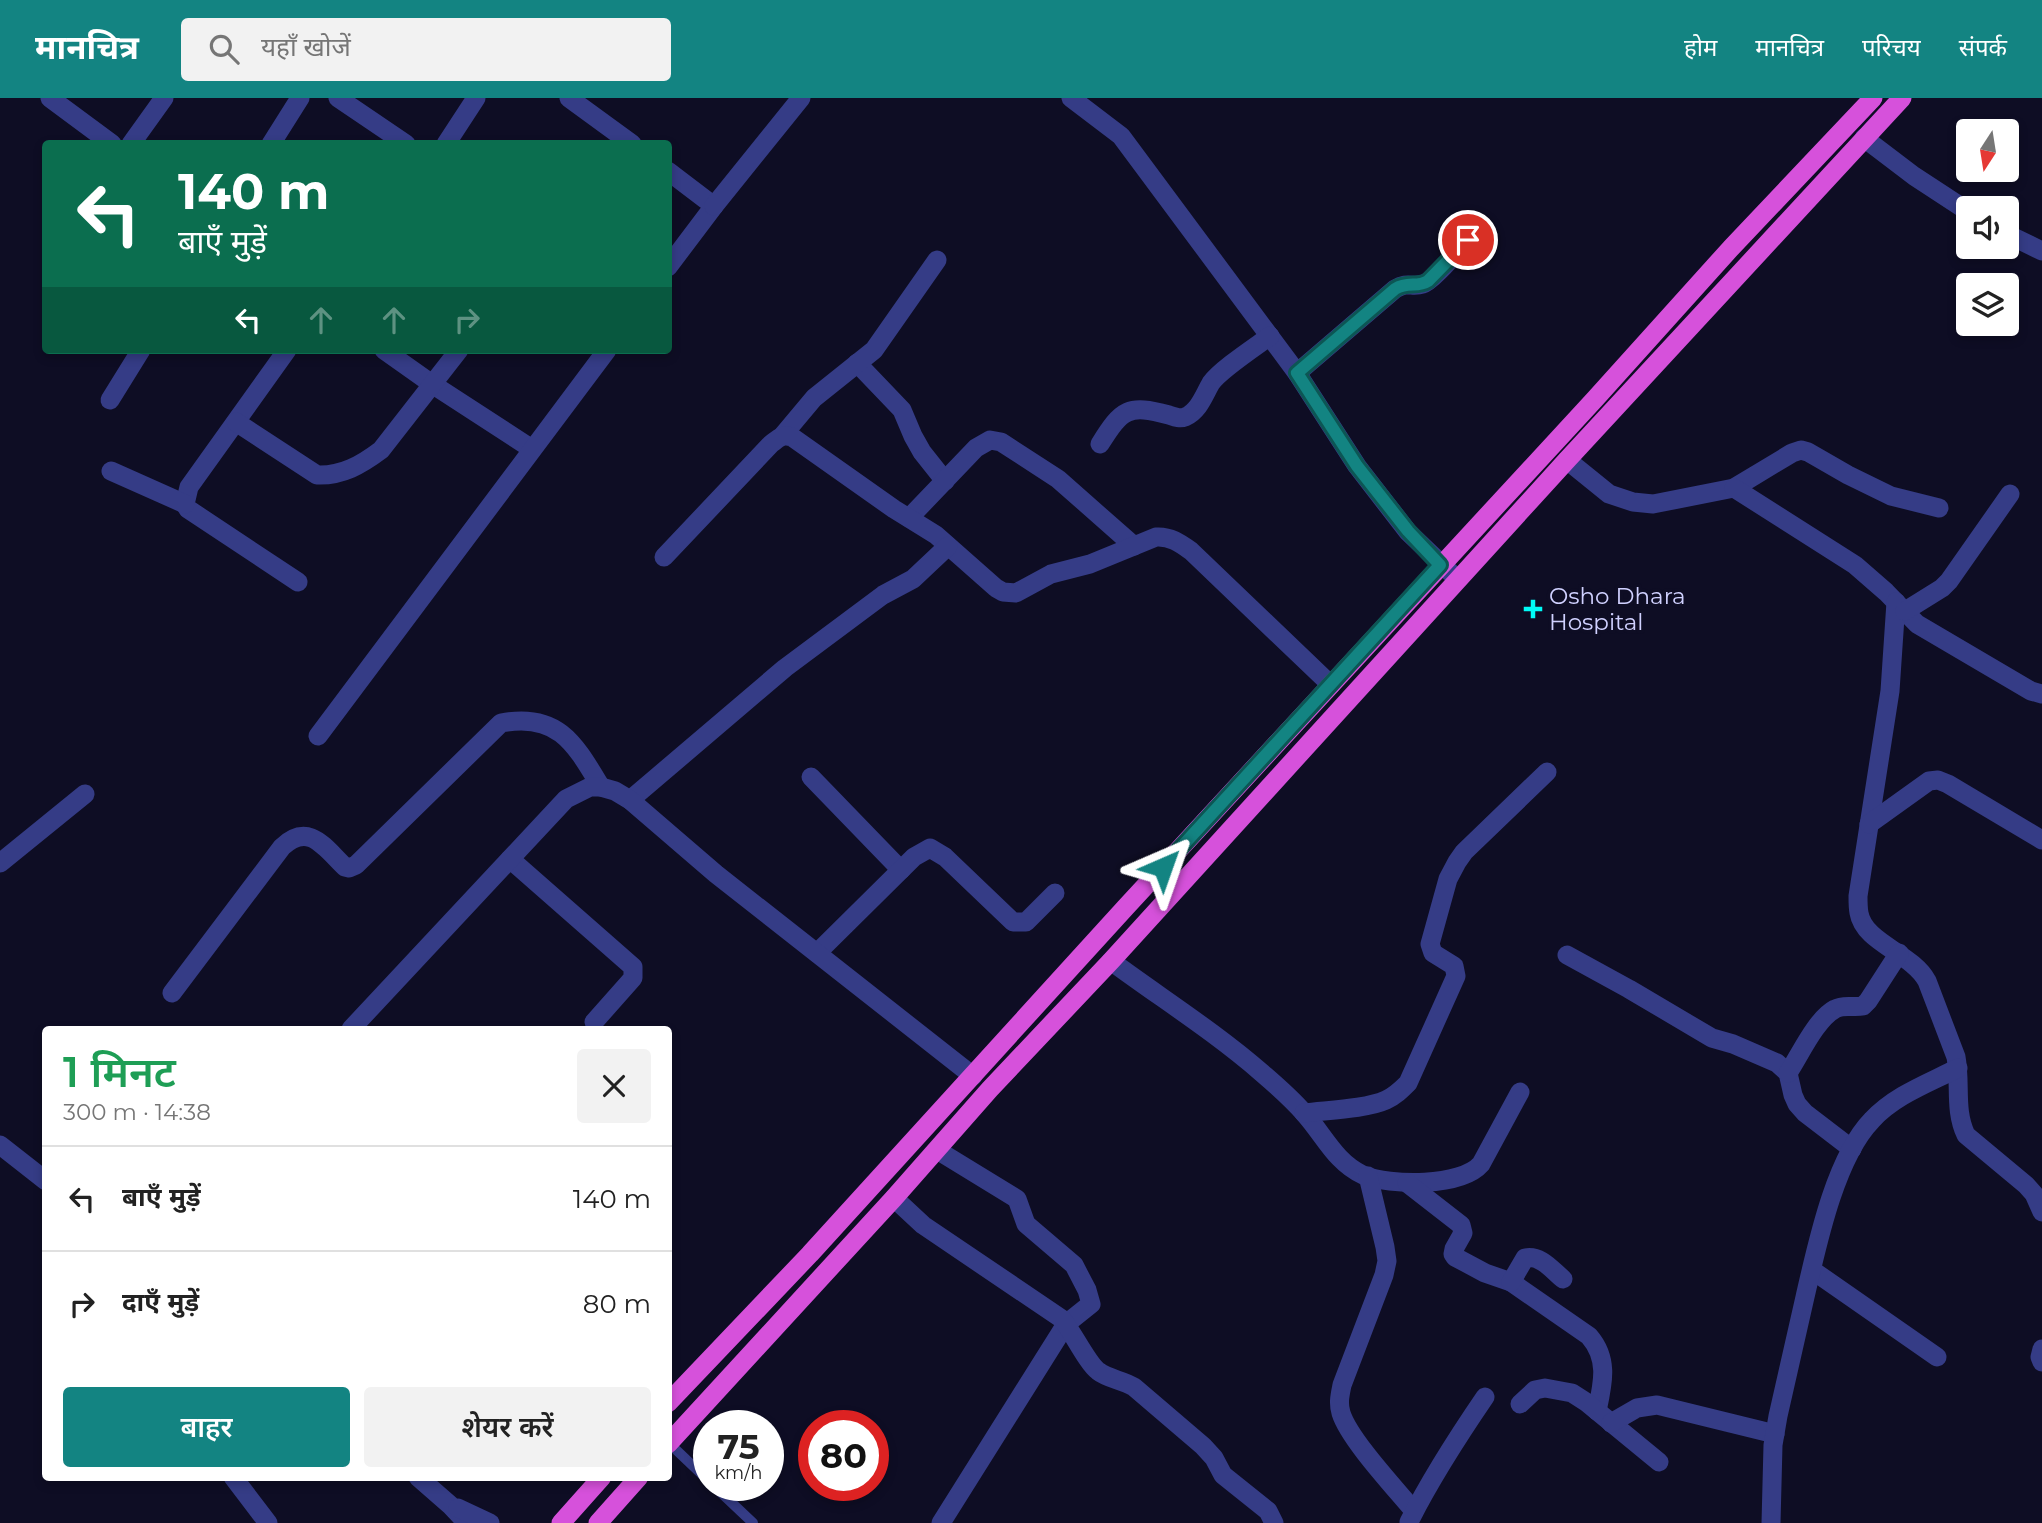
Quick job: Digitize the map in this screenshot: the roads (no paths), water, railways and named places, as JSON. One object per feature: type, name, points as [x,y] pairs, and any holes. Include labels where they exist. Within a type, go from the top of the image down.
[{"type":"highway","points":[[672,1400],[810,1254],[1731,248],[1873,98]]},
{"type":"highway","points":[[672,1441],[1566,460],[1902,98]]},
{"type":"highway","points":[[561,1523],[598,1481]]},
{"type":"highway","points":[[598,1523],[635,1481]]},
{"type":"street","points":[[50,98],[107,140]]},
{"type":"street","points":[[134,140],[164,98]]},
{"type":"street","points":[[274,140],[300,98]]},
{"type":"street","points":[[338,98],[400,140]]},
{"type":"street","points":[[449,140],[476,98]]},
{"type":"street","points":[[569,98],[624,140]]},
{"type":"street","points":[[672,262],[801,98]]},
{"type":"street","points":[[1079,100],[1121,136],[1297,373],[1357,466],[1408,531],[1458,580]]},
{"type":"street","points":[[1864,138],[1956,203]]},
{"type":"street","points":[[672,174],[714,206]]},
{"type":"street","points":[[1297,373],[1395,289],[1406,284],[1419,285],[1428,281],[1468,240]]},
{"type":"street","points":[[2019,240],[2042,251]]},
{"type":"street","points":[[664,557],[771,444],[783,435],[814,398],[874,350],[937,260]]},
{"type":"street","points":[[1100,444],[1114,421],[1125,412],[1151,410],[1179,418],[1186,417],[1198,406],[1215,378],[1270,336]]},
{"type":"street","points":[[110,400],[139,354]]},
{"type":"street","points":[[185,504],[189,487],[284,354]]},
{"type":"street","points":[[390,354],[532,449]]},
{"type":"street","points":[[236,422],[317,475],[330,475],[364,463],[381,450],[456,354]]},
{"type":"street","points":[[318,736],[604,354]]},
{"type":"street","points":[[857,363],[902,410],[922,452],[944,481]]},
{"type":"street","points":[[783,435],[792,437],[936,535],[996,588],[1011,593],[1051,574],[1090,564],[1156,537],[1165,536],[1191,551],[1331,685]]},
{"type":"street","points":[[909,518],[976,448],[990,440],[1001,442],[1058,479],[1134,546]]},
{"type":"street","points":[[1566,460],[1609,494],[1643,504],[1734,488],[1801,450],[1891,496],[1939,508]]},
{"type":"street","points":[[111,471],[185,504],[188,509],[298,582]]},
{"type":"street","points":[[1734,488],[1855,565],[1917,624],[2031,691],[2042,694]]},
{"type":"street","points":[[1901,607],[1950,582],[2010,494]]},
{"type":"street","points":[[630,800],[785,668],[883,595],[913,579],[948,545]]},
{"type":"street","points":[[1901,607],[1858,896],[1859,914],[1864,927],[1921,970],[1927,981],[1953,1046],[1958,1068],[1957,1101],[1966,1135],[2026,1185],[2034,1194],[2042,1212]]},
{"type":"street","points":[[172,993],[290,839],[300,835],[311,837],[345,867],[356,865],[501,723],[532,721],[561,733],[581,754],[601,787]]},
{"type":"street","points":[[1304,1113],[1386,1100],[1408,1083],[1456,976],[1454,965],[1431,950],[1448,878],[1464,852],[1547,772]]},
{"type":"street","points":[[811,777],[901,870]]},
{"type":"street","points":[[1870,824],[1929,781],[1938,780],[2042,840]]},
{"type":"street","points":[[354,1026],[566,799],[590,787],[601,787],[630,800],[716,874],[973,1076]]},
{"type":"street","points":[[0,863],[85,794]]},
{"type":"street","points":[[817,953],[901,870],[930,848],[945,857],[1013,922],[1026,922],[1055,892]]},
{"type":"street","points":[[510,859],[633,967],[633,978],[594,1022]]},
{"type":"street","points":[[1788,1073],[1820,1023],[1836,1008],[1863,1006],[1868,1002],[1899,953]]},
{"type":"street","points":[[1567,955],[1712,1038],[1777,1063],[1788,1073],[1797,1104],[1852,1149]]},
{"type":"street","points":[[1111,961],[1262,1073],[1304,1113],[1336,1156],[1350,1167],[1377,1179],[1407,1183],[1452,1178],[1476,1170],[1520,1092]]},
{"type":"street","points":[[1771,1523],[1775,1434],[1819,1238],[1836,1182],[1860,1132],[1888,1104],[1958,1068]]},
{"type":"street","points":[[0,1145],[42,1178]]},
{"type":"street","points":[[937,1150],[1017,1199],[1026,1224],[1074,1265],[1091,1304],[1066,1324],[941,1523]]},
{"type":"street","points":[[1368,1176],[1387,1261],[1339,1400],[1344,1421],[1355,1439],[1411,1517],[1444,1458],[1485,1397]]},
{"type":"street","points":[[1407,1183],[1461,1226],[1463,1233],[1454,1249],[1455,1257],[1485,1273],[1511,1282],[1589,1336],[1596,1345],[1604,1368],[1604,1417]]},
{"type":"street","points":[[894,1198],[923,1225],[1062,1319],[1095,1369],[1134,1387],[1203,1446],[1214,1458],[1223,1475],[1269,1511],[1274,1523]]},
{"type":"street","points":[[1511,1282],[1528,1257],[1541,1260],[1563,1279]]},
{"type":"street","points":[[1812,1270],[1937,1357]]},
{"type":"street","points":[[2042,1349],[2042,1362]]},
{"type":"street","points":[[1520,1404],[1535,1390],[1545,1388],[1572,1393],[1659,1462]]},
{"type":"street","points":[[1604,1417],[1657,1405],[1775,1434]]},
{"type":"street","points":[[236,1481],[268,1523]]},
{"type":"street","points":[[423,1481],[467,1523]]},
{"type":"street","points":[[450,1505],[490,1523]]},
{"type":"lane","points":[[672,1447],[693,1466]]},
{"type":"lane","points":[[730,1501],[753,1523]]},
{"type":"place","name":"Osho Dhara Hospital","points":[[1533,609]]}]
